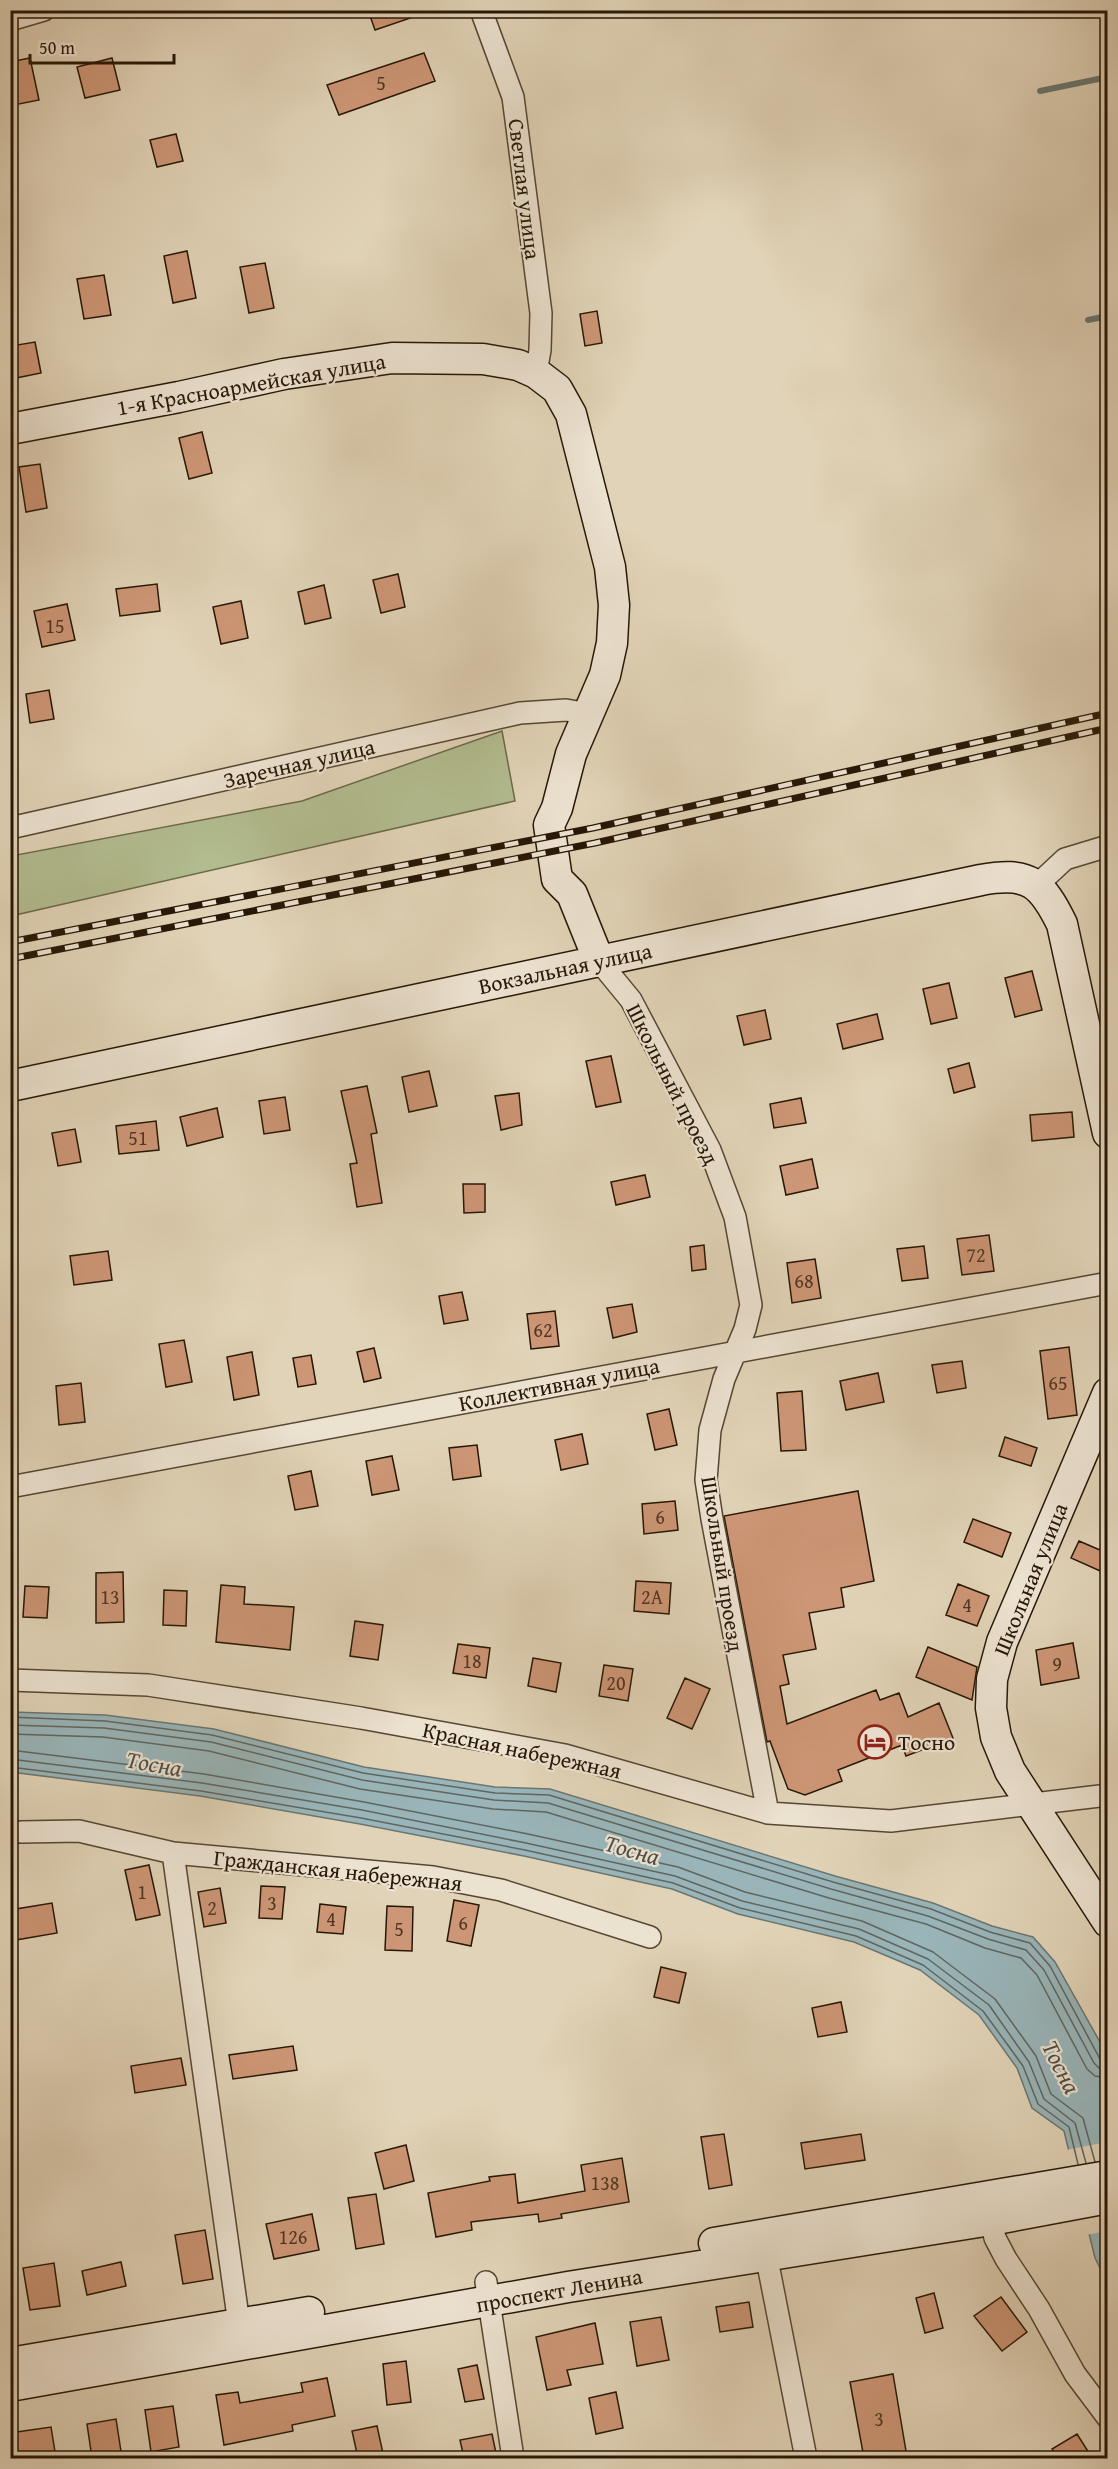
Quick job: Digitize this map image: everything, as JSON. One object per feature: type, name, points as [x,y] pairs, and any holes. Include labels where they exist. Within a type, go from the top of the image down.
[{"type":"street","points":[[10,20],[44,10]]},
{"type":"street","name":"Светлая улица","points":[[481,10],[513,97],[541,313],[540,350],[547,381]]},
{"type":"street","name":"1-я Красноармейская улица","points":[[10,429],[179,398],[284,374],[392,357],[483,358],[518,365],[547,381]]},
{"type":"street","points":[[547,381],[571,414],[610,567],[614,605],[610,652],[605,675],[570,754],[557,808],[565,832],[574,878],[572,894],[599,961]]},
{"type":"street","name":"Заречная улица","points":[[10,828],[520,713],[566,710],[589,714]]},
{"type":"street","points":[[1107,846],[1065,859],[1036,886],[1049,898],[1062,924],[1107,1133]]},
{"type":"street","name":"Вокзальная улица","points":[[10,1086],[1001,876],[1019,877],[1036,886]]},
{"type":"street","name":"Школьный проезд","points":[[599,961],[631,1000],[710,1150],[735,1217],[750,1305],[745,1329],[724,1379],[710,1431],[706,1479],[768,1813]]},
{"type":"street","name":"Коллективная улица","points":[[10,1487],[1107,1283]]},
{"type":"street","name":"Школьная улица","points":[[1107,1393],[1002,1642],[992,1679],[991,1708],[996,1737],[1010,1771],[1107,1922]]},
{"type":"street","name":"Красная набережная","points":[[10,1680],[148,1685],[373,1720],[564,1755],[768,1813],[891,1821],[1107,1795]]},
{"type":"street","name":"Гражданская набережная","points":[[21,1832],[79,1832],[173,1853],[433,1877],[501,1890],[650,1936]]},
{"type":"street","points":[[173,1853],[239,2324]]},
{"type":"street","name":"проспект Ленина","points":[[764,2245],[991,2220],[1020,2203],[1107,2176]]},
{"type":"street","name":"проспект Ленина","points":[[10,2386],[487,2292],[1020,2203],[1107,2198]]},
{"type":"street","points":[[991,2220],[995,2238],[1006,2259],[1039,2309],[1075,2374],[1107,2418]]},
{"type":"street","points":[[764,2245],[806,2458]]},
{"type":"street","points":[[487,2292],[513,2458]]},
{"type":"street","name":"проспект Ленина","points":[[10,2364],[239,2324],[487,2292]]},
{"type":"green space","points":[[502,731],[515,801],[11,916],[11,856],[302,801]]},
{"type":"water","name":"Тосна","points":[[11,1712],[105,1715],[214,1729],[364,1767],[495,1787],[550,1789],[835,1876],[933,1903],[992,1926],[1033,1937],[1055,1962],[1100,2042],[1107,2062],[1107,2282],[1095,2258],[1064,2131],[1032,2108],[1017,2068],[979,2015],[920,1970],[854,1942],[738,1914],[672,1889],[524,1856],[200,1796],[11,1772]]},
{"type":"pier","points":[[1107,2142],[1107,2231],[1086,2235],[1066,2150]]},
{"type":"building","points":[[368,10],[425,10],[425,13],[375,30]]},
{"type":"building","points":[[424,53],[435,81],[339,115],[327,85]]},
{"type":"building","points":[[30,58],[39,100],[14,105],[10,90],[10,62]]},
{"type":"building","points":[[112,58],[120,90],[85,98],[77,67]]},
{"type":"building","points":[[176,134],[183,161],[157,167],[150,140]]},
{"type":"building","points":[[187,251],[196,298],[173,303],[164,256]]},
{"type":"building","points":[[265,263],[274,308],[249,313],[240,267]]},
{"type":"building","points":[[104,275],[111,315],[84,319],[77,279]]},
{"type":"building","points":[[597,311],[602,343],[585,346],[580,314]]},
{"type":"building","points":[[35,342],[41,373],[16,378],[11,346]]},
{"type":"building","points":[[202,432],[212,473],[189,479],[179,438]]},
{"type":"building","points":[[40,464],[47,508],[26,512],[19,467]]},
{"type":"building","points":[[398,574],[405,607],[381,613],[373,580]]},
{"type":"building","points":[[157,584],[160,611],[120,616],[116,589]]},
{"type":"building","points":[[324,585],[331,618],[305,624],[298,592]]},
{"type":"building","points":[[241,601],[248,638],[221,644],[213,607]]},
{"type":"building","points":[[67,604],[75,640],[42,647],[34,611]]},
{"type":"building","points":[[49,690],[54,719],[30,723],[26,694]]},
{"type":"building","points":[[1032,971],[1042,1010],[1015,1017],[1005,978]]},
{"type":"building","points":[[949,983],[957,1018],[931,1024],[923,989]]},
{"type":"building","points":[[765,1010],[771,1039],[744,1045],[737,1016]]},
{"type":"building","points":[[877,1014],[883,1039],[843,1049],[837,1024]]},
{"type":"building","points":[[611,1056],[621,1102],[596,1107],[586,1061]]},
{"type":"building","points":[[969,1063],[975,1087],[954,1093],[948,1069]]},
{"type":"building","points":[[429,1071],[437,1106],[409,1112],[402,1077]]},
{"type":"building","points":[[367,1086],[377,1133],[371,1134],[382,1203],[357,1207],[350,1164],[357,1163],[341,1091]]},
{"type":"building","points":[[519,1093],[522,1125],[501,1130],[495,1096]]},
{"type":"building","points":[[285,1097],[290,1130],[264,1134],[259,1101]]},
{"type":"building","points":[[801,1098],[806,1123],[774,1128],[770,1104]]},
{"type":"building","points":[[217,1108],[223,1137],[187,1146],[180,1117]]},
{"type":"building","points":[[1072,1112],[1074,1137],[1032,1141],[1030,1115]]},
{"type":"building","points":[[156,1121],[159,1150],[119,1154],[116,1126]]},
{"type":"building","points":[[75,1129],[81,1162],[58,1166],[52,1133]]},
{"type":"building","points":[[812,1159],[818,1188],[786,1195],[780,1166]]},
{"type":"building","points":[[645,1175],[650,1197],[616,1205],[611,1182]]},
{"type":"building","points":[[463,1184],[485,1184],[485,1212],[464,1213]]},
{"type":"building","points":[[989,1235],[994,1271],[962,1275],[957,1239]]},
{"type":"building","points":[[704,1245],[706,1269],[692,1271],[690,1247]]},
{"type":"building","points":[[924,1246],[928,1278],[902,1281],[897,1249]]},
{"type":"building","points":[[108,1251],[112,1280],[74,1285],[70,1256]]},
{"type":"building","points":[[815,1259],[821,1298],[792,1303],[787,1263]]},
{"type":"building","points":[[462,1292],[468,1320],[444,1324],[439,1296]]},
{"type":"building","points":[[632,1304],[637,1332],[613,1338],[607,1308]]},
{"type":"building","points":[[555,1311],[559,1346],[531,1349],[527,1314]]},
{"type":"building","points":[[184,1340],[192,1382],[166,1387],[159,1344]]},
{"type":"building","points":[[1069,1347],[1077,1415],[1048,1419],[1040,1351]]},
{"type":"building","points":[[374,1348],[381,1378],[364,1382],[357,1352]]},
{"type":"building","points":[[252,1352],[259,1395],[234,1400],[227,1357]]},
{"type":"building","points":[[311,1355],[316,1384],[298,1387],[293,1358]]},
{"type":"building","points":[[962,1361],[966,1388],[937,1393],[932,1365]]},
{"type":"building","points":[[878,1373],[884,1402],[846,1410],[840,1381]]},
{"type":"building","points":[[81,1383],[85,1422],[59,1425],[56,1386]]},
{"type":"building","points":[[802,1391],[806,1450],[781,1451],[777,1393]]},
{"type":"building","points":[[669,1409],[677,1445],[655,1450],[647,1414]]},
{"type":"building","points":[[582,1434],[588,1464],[561,1470],[555,1440]]},
{"type":"building","points":[[1005,1437],[1037,1448],[1031,1466],[999,1456]]},
{"type":"building","points":[[477,1445],[481,1476],[453,1480],[449,1448]]},
{"type":"building","points":[[392,1456],[399,1490],[372,1495],[366,1461]]},
{"type":"building","points":[[311,1471],[318,1506],[295,1510],[288,1476]]},
{"type":"building","points":[[858,1491],[874,1581],[841,1588],[844,1607],[809,1613],[816,1649],[783,1655],[789,1684],[780,1686],[787,1724],[876,1690],[880,1700],[899,1693],[908,1717],[939,1703],[953,1738],[906,1756],[902,1745],[838,1770],[842,1781],[805,1795],[788,1789],[770,1741],[767,1742],[724,1516]]},
{"type":"building","points":[[675,1501],[678,1530],[644,1534],[642,1504]]},
{"type":"building","points":[[973,1519],[1011,1533],[1002,1557],[964,1542]]},
{"type":"building","points":[[1079,1541],[1107,1553],[1107,1574],[1071,1558]]},
{"type":"building","points":[[123,1572],[124,1622],[96,1623],[96,1573]]},
{"type":"building","points":[[636,1581],[671,1583],[669,1614],[634,1611]]},
{"type":"building","points":[[958,1584],[989,1596],[977,1626],[946,1615]]},
{"type":"building","points":[[221,1585],[245,1587],[244,1604],[294,1607],[290,1650],[216,1642]]},
{"type":"building","points":[[25,1586],[49,1587],[47,1618],[23,1617]]},
{"type":"building","points":[[164,1590],[187,1591],[186,1626],[163,1625]]},
{"type":"building","points":[[355,1621],[383,1625],[378,1660],[350,1656]]},
{"type":"building","points":[[1073,1643],[1079,1678],[1041,1685],[1036,1650]]},
{"type":"building","points":[[458,1644],[490,1648],[486,1678],[453,1673]]},
{"type":"building","points":[[928,1647],[977,1667],[972,1700],[916,1677]]},
{"type":"building","points":[[533,1658],[561,1663],[556,1692],[528,1686]]},
{"type":"building","points":[[604,1665],[633,1669],[628,1701],[599,1696]]},
{"type":"building","points":[[685,1678],[710,1689],[692,1729],[667,1718]]},
{"type":"building","points":[[149,1865],[160,1915],[136,1920],[125,1870]]},
{"type":"building","points":[[261,1886],[285,1887],[282,1919],[259,1918]]},
{"type":"building","points":[[220,1888],[226,1923],[204,1927],[198,1892]]},
{"type":"building","points":[[454,1900],[479,1905],[471,1946],[447,1941]]},
{"type":"building","points":[[52,1903],[57,1933],[10,1941],[10,1910]]},
{"type":"building","points":[[320,1904],[346,1907],[343,1934],[317,1932]]},
{"type":"building","points":[[387,1906],[413,1907],[412,1951],[385,1950]]},
{"type":"building","points":[[661,1967],[686,1973],[679,2003],[654,1997]]},
{"type":"building","points":[[841,2002],[847,2032],[818,2037],[812,2008]]},
{"type":"building","points":[[293,2046],[297,2070],[233,2079],[229,2055]]},
{"type":"building","points":[[181,2058],[186,2085],[135,2093],[131,2066]]},
{"type":"building","points":[[724,2134],[732,2185],[709,2189],[701,2137]]},
{"type":"building","points":[[861,2134],[865,2160],[805,2169],[801,2143]]},
{"type":"building","points":[[406,2145],[414,2181],[384,2189],[375,2153]]},
{"type":"building","points":[[622,2158],[629,2202],[561,2214],[562,2218],[539,2222],[538,2214],[471,2222],[472,2230],[436,2237],[428,2193],[490,2181],[489,2177],[515,2174],[518,2203],[585,2191],[581,2165]]},
{"type":"building","points":[[376,2194],[384,2244],[356,2249],[348,2198]]},
{"type":"building","points":[[312,2214],[319,2250],[274,2259],[266,2224]]},
{"type":"building","points":[[205,2230],[213,2279],[183,2284],[175,2235]]},
{"type":"building","points":[[121,2262],[126,2286],[87,2295],[82,2271]]},
{"type":"building","points":[[54,2263],[60,2306],[30,2310],[23,2268]]},
{"type":"building","points":[[934,2293],[943,2328],[925,2333],[916,2298]]},
{"type":"building","points":[[1001,2297],[1027,2332],[1002,2351],[974,2316]]},
{"type":"building","points":[[749,2302],[753,2327],[720,2332],[716,2307]]},
{"type":"building","points":[[661,2317],[669,2360],[637,2366],[630,2322]]},
{"type":"building","points":[[595,2323],[603,2364],[567,2370],[571,2385],[547,2390],[536,2337]]},
{"type":"building","points":[[406,2361],[411,2402],[387,2405],[383,2364]]},
{"type":"building","points":[[477,2365],[484,2399],[465,2402],[458,2369]]},
{"type":"building","points":[[893,2374],[907,2457],[864,2458],[850,2382]]},
{"type":"building","points":[[327,2378],[335,2416],[292,2425],[293,2431],[224,2445],[216,2395],[238,2392],[240,2403],[303,2392],[301,2383]]},
{"type":"building","points":[[616,2392],[623,2428],[596,2434],[589,2398]]},
{"type":"building","points":[[173,2406],[179,2447],[151,2452],[145,2410]]},
{"type":"building","points":[[116,2419],[122,2458],[92,2458],[87,2424]]},
{"type":"building","points":[[377,2426],[384,2458],[358,2458],[352,2431]]},
{"type":"building","points":[[51,2427],[56,2458],[10,2458],[10,2433]]},
{"type":"building","points":[[492,2434],[497,2458],[464,2458],[460,2440]]},
{"type":"building","points":[[1077,2434],[1089,2453],[1079,2458],[1058,2458],[1052,2449]]},
{"type":"waterway","points":[[1040,91],[1108,77]]},
{"type":"waterway","points":[[1088,320],[1108,316]]},
{"type":"railway","points":[[10,942],[593,828],[1108,713]]},
{"type":"railway","points":[[10,959],[595,843],[1108,728]]},
{"type":"place","name":"Тосно","points":[[875,1742]]}]
